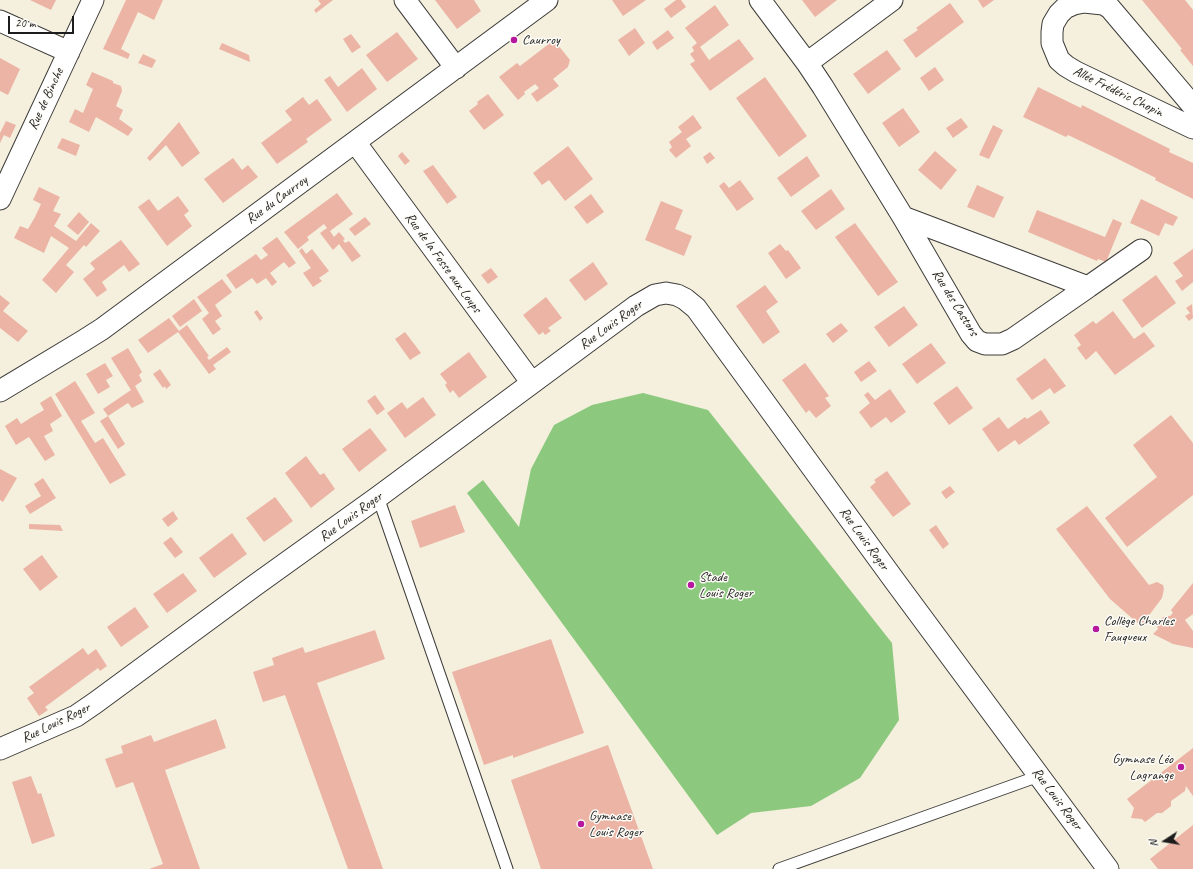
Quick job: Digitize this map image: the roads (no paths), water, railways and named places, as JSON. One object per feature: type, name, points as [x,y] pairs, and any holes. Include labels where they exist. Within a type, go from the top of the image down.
[{"type":"street","name":"Rue de Binche","points":[[0,199],[93,0]]},
{"type":"street","points":[[405,0],[456,68]]},
{"type":"street","name":"Rue du Caurroy","points":[[0,391],[93,336],[547,0]]},
{"type":"street","name":"Rue des Castors","points":[[760,0],[807,63],[840,112],[971,334],[977,341],[985,344],[1002,344],[1013,339],[1141,250]]},
{"type":"street","points":[[807,63],[892,0]]},
{"type":"street","name":"Allée Frédéric Chopin","points":[[1193,106],[1110,8],[1103,4],[1084,2],[1065,8],[1059,14],[1052,32],[1052,43],[1059,60],[1066,66],[1193,128]]},
{"type":"street","points":[[0,21],[68,52]]},
{"type":"street","name":"Rue de la Fosse aux Loups","points":[[355,142],[532,383]]},
{"type":"street","points":[[903,217],[1088,287]]},
{"type":"street","name":"Rue Louis Roger","points":[[0,750],[70,719],[95,704],[254,586],[378,498],[645,300],[655,295],[666,293],[677,295],[685,299],[696,308],[894,580],[1108,869]]},
{"type":"lane","points":[[378,498],[506,869]]},
{"type":"lane","points":[[779,869],[1039,776]]},
{"type":"place","name":"Caurroy","points":[[514,40]]},
{"type":"place","name":"Stade Louis Roger","points":[[691,585]]},
{"type":"place","name":"Collège Charles Fauqueux","points":[[1096,629]]},
{"type":"place","name":"Gymnase Léo Lagrange","points":[[1181,767]]},
{"type":"place","name":"Gymnase Louis Roger","points":[[581,824]]}]
